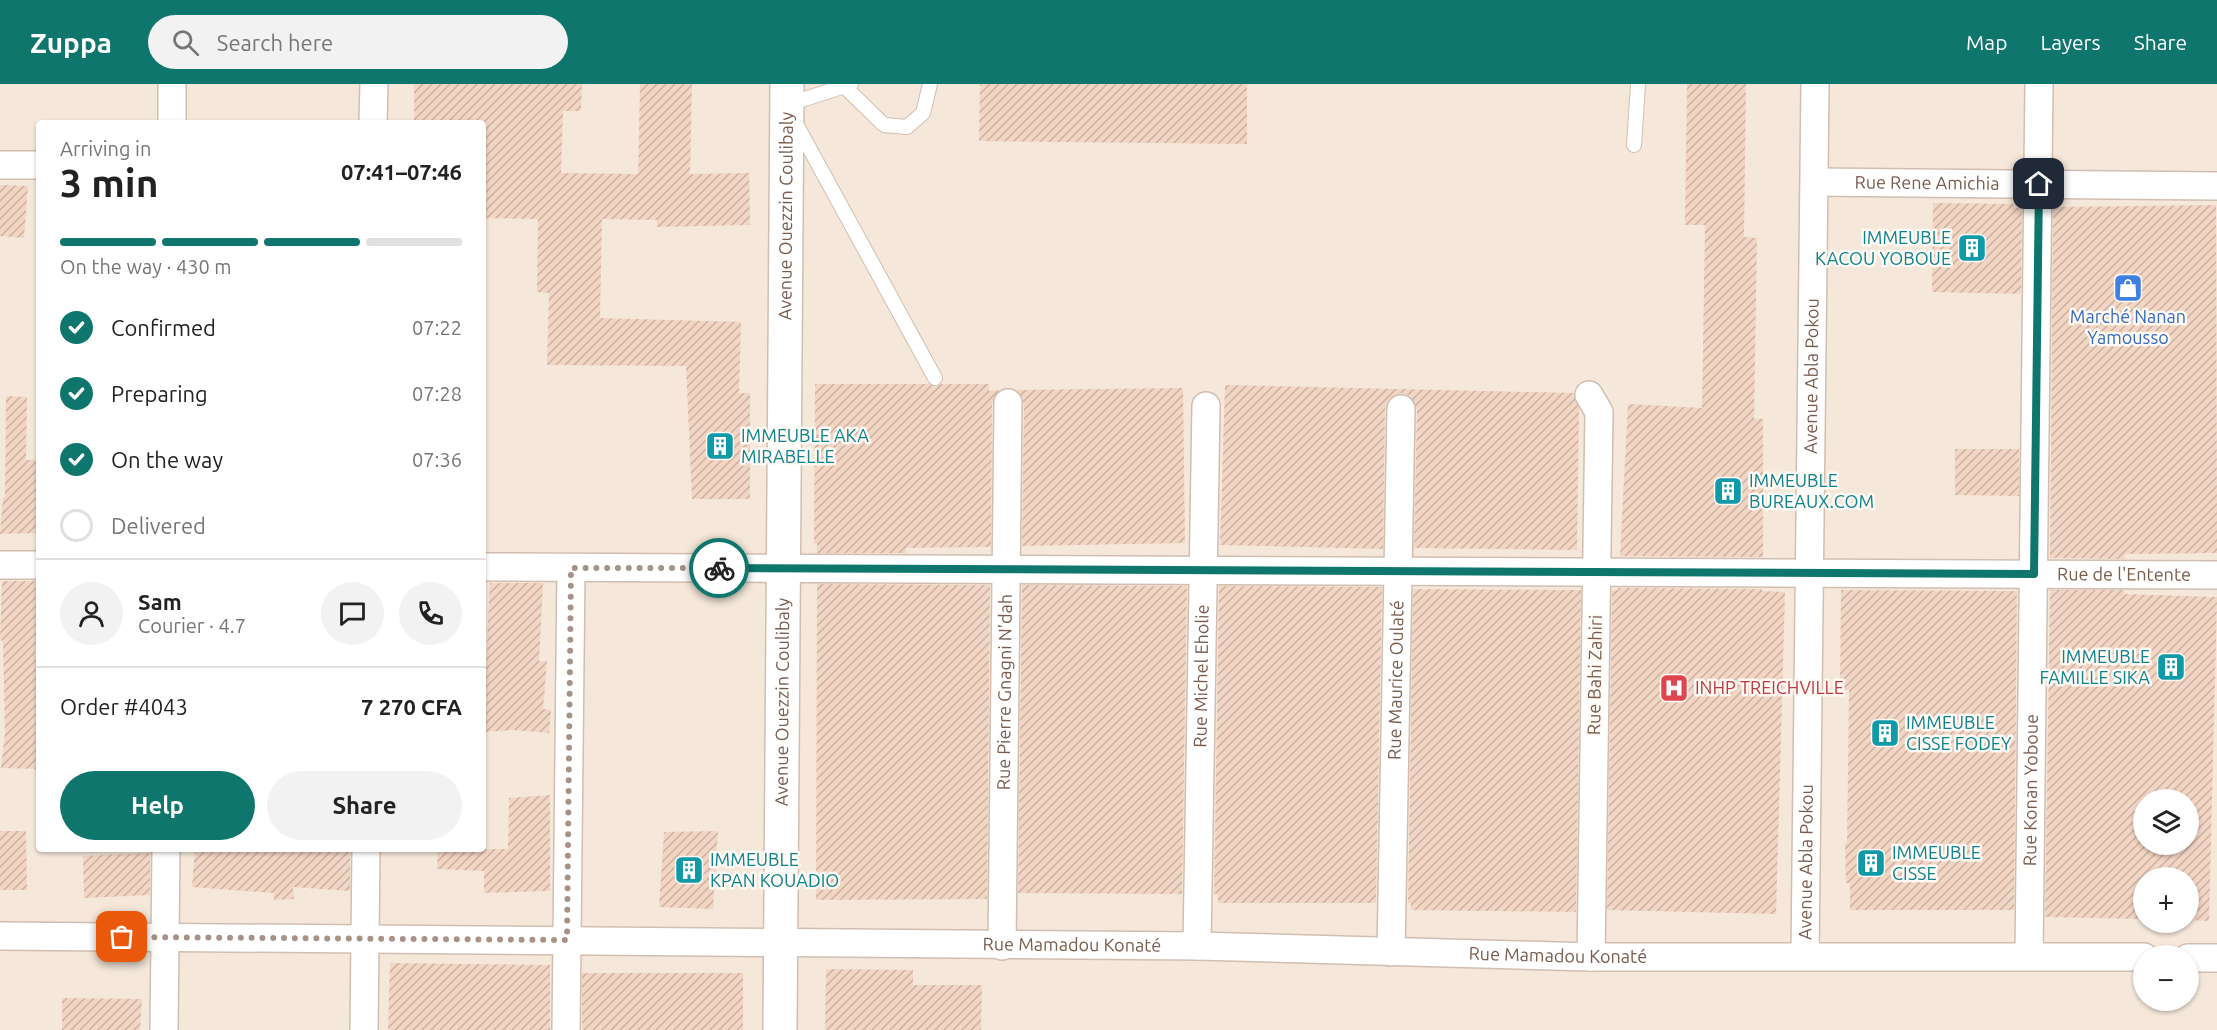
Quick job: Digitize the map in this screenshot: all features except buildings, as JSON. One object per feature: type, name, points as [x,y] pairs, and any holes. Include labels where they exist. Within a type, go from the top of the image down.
[{"type":"street","points":[[172,84],[172,120]]},
{"type":"street","points":[[373,120],[374,84]]},
{"type":"street","name":"Avenue Abla Pokou","points":[[1805,956],[1816,182],[1815,84]]},
{"type":"street","name":"Rue Konan Yoboue","points":[[2029,955],[2039,84]]},
{"type":"street","name":"Avenue Ouezzin Coulibaly","points":[[780,1030],[781,568],[786,94]]},
{"type":"street","points":[[0,165],[36,165]]},
{"type":"street","name":"Rue Rene Amichia","points":[[1816,182],[2217,186]]},
{"type":"street","name":"Rue Bahi Zahiri","points":[[1589,395],[1599,412],[1591,957]]},
{"type":"street","name":"Rue Pierre Gnagni N'dah","points":[[1002,946],[1008,403]]},
{"type":"street","name":"Rue Michel Eholie","points":[[1197,946],[1206,406]]},
{"type":"street","name":"Rue Maurice Oulaté","points":[[1391,952],[1401,409]]},
{"type":"street","points":[[0,565],[36,565]]},
{"type":"street","name":"Rue de l'Entente","points":[[486,567],[2217,575]]},
{"type":"street","points":[[566,1030],[571,568]]},
{"type":"street","points":[[164,1030],[166,852]]},
{"type":"street","points":[[364,1030],[366,852]]},
{"type":"street","name":"Rue Mamadou Konaté","points":[[0,936],[1197,946],[1591,957],[2029,955],[2133,957]]},
{"type":"street","points":[[2199,958],[2217,958]]},
{"type":"lane","points":[[930,84],[923,112],[907,127],[884,125],[848,86],[786,94],[935,378]]},
{"type":"lane","points":[[1634,145],[1638,84]]},
{"type":"shaded area","points":[[0,84],[2217,84],[2217,1030],[0,1030]]},
{"type":"way so far","points":[[122,937],[567,940],[571,568],[719,568]]},
{"type":"place","name":"IMMEUBLE KACOU YOBOUE","points":[[1972,248]]},
{"type":"place","name":"Marché Nanan Yamousso","points":[[2128,288]]},
{"type":"place","name":"IMMEUBLE AKA MIRABELLE","points":[[720,446]]},
{"type":"place","name":"IMMEUBLE BUREAUX.COM","points":[[1728,491]]},
{"type":"place","name":"IMMEUBLE FAMILLE SIKA","points":[[2171,667]]},
{"type":"place","name":"INHP TREICHVILLE","points":[[1674,688]]},
{"type":"place","name":"IMMEUBLE CISSE FODEY","points":[[1885,733]]},
{"type":"place","name":"IMMEUBLE CISSE","points":[[1871,863]]},
{"type":"place","name":"IMMEUBLE KPAN KOUADIO","points":[[689,870]]},
{"type":"route","points":[[719,568],[2034,574],[2039,184]]}]
